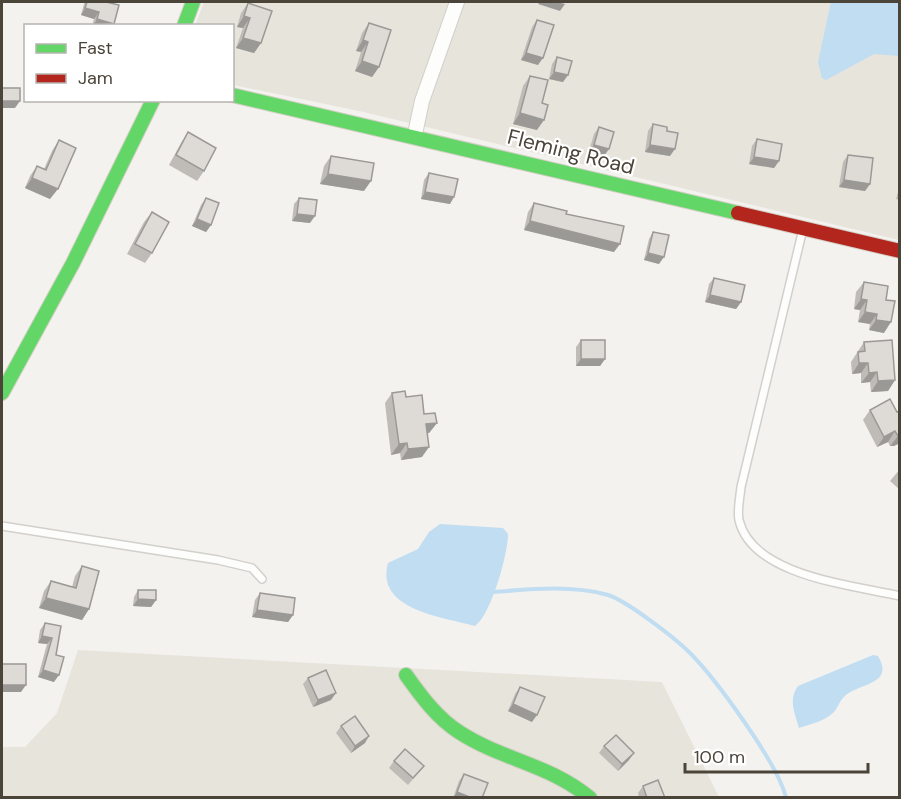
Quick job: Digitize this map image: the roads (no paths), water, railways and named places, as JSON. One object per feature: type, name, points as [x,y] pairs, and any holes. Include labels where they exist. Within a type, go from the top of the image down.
[{"type":"street","points":[[185,24],[193,2]]},
{"type":"street","points":[[415,134],[422,101],[457,2]]},
{"type":"street","name":"Fleming Road","points":[[234,95],[415,134],[900,251]]},
{"type":"street","points":[[2,393],[73,263],[152,102]]},
{"type":"street","points":[[406,675],[434,712],[461,733],[547,767],[576,784],[590,798]]},
{"type":"lane","points":[[802,229],[750,444],[741,487],[739,519],[750,544],[781,567],[900,596]]},
{"type":"lane","points":[[2,526],[218,560],[252,568],[262,579]]},
{"type":"water","points":[[831,2],[899,2],[899,56],[874,54],[826,80],[822,78],[818,62]]},
{"type":"water","points":[[440,524],[503,528],[508,534],[498,583],[487,610],[475,626],[415,609],[401,601],[392,591],[387,579],[388,563],[418,549],[429,532]]},
{"type":"water","points":[[873,655],[878,656],[882,666],[879,678],[845,696],[834,712],[826,718],[799,728],[793,701],[798,686]]},
{"type":"waterway","points":[[489,590],[494,592],[566,589],[594,592],[608,595],[638,612],[683,646],[715,682],[745,722],[772,765],[786,798]]}]
